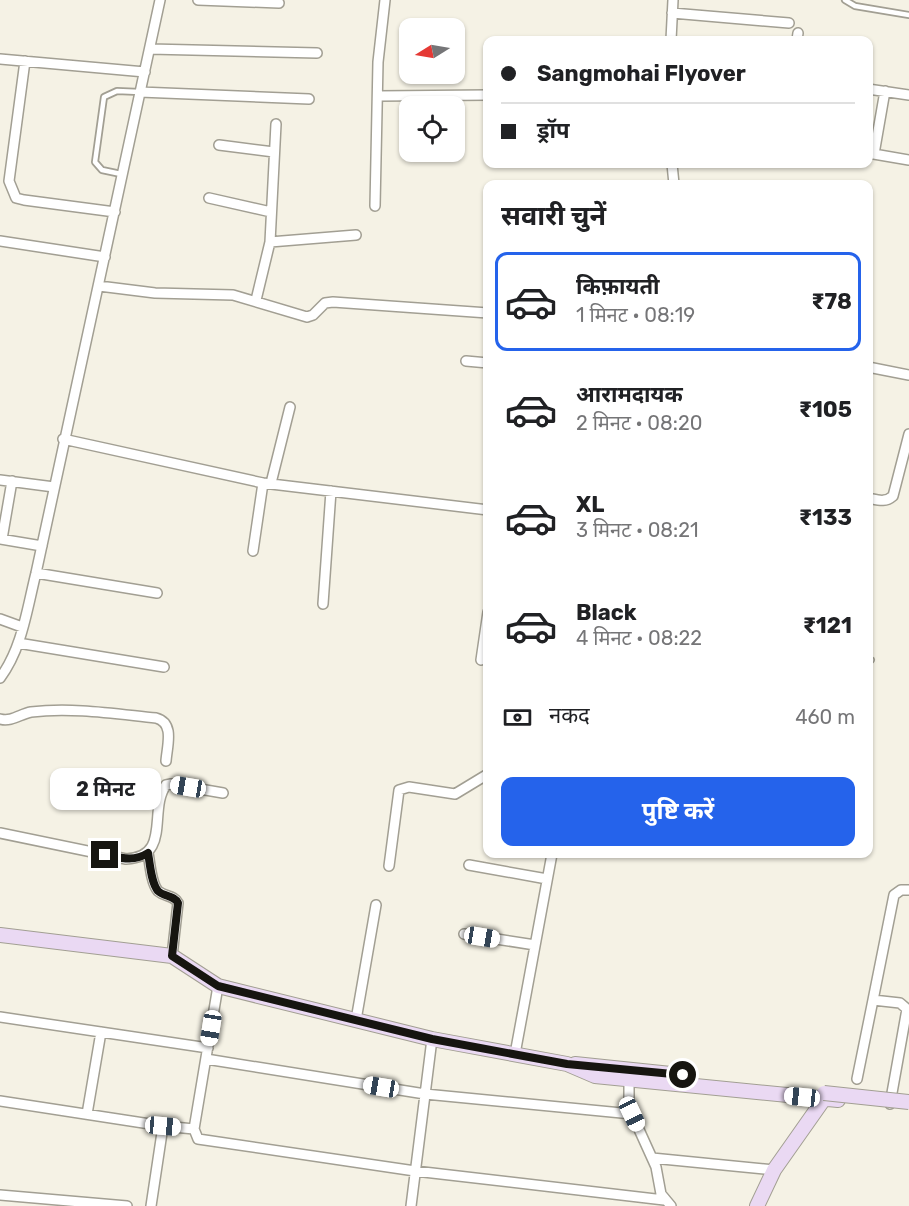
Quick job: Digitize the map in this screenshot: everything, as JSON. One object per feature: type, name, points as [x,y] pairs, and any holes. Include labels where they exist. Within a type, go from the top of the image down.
[{"type":"main road","points":[[0,935],[172,956],[218,986],[432,1039],[567,1064],[890,1104],[909,1103]]},
{"type":"main road","points":[[567,1064],[596,1076],[909,1103]]},
{"type":"main road","points":[[757,1206],[774,1170],[824,1096]]},
{"type":"street","points":[[0,678],[10,665],[18,643],[36,573],[160,0]]},
{"type":"street","points":[[198,0],[279,3]]},
{"type":"street","points":[[375,206],[379,50],[385,0]]},
{"type":"street","points":[[671,36],[673,0]]},
{"type":"street","points":[[672,13],[789,23]]},
{"type":"street","points":[[150,49],[317,53]]},
{"type":"street","points":[[0,59],[145,72]]},
{"type":"street","points":[[25,61],[5,180],[16,198],[115,212]]},
{"type":"street","points":[[873,90],[909,95]]},
{"type":"street","points":[[873,145],[885,91]]},
{"type":"street","points":[[141,92],[309,99]]},
{"type":"street","points":[[379,96],[483,95]]},
{"type":"street","points":[[256,300],[270,242],[276,124]]},
{"type":"street","points":[[219,145],[274,152]]},
{"type":"street","points":[[873,154],[909,160]]},
{"type":"street","points":[[209,198],[271,212]]},
{"type":"street","points":[[270,242],[356,235]]},
{"type":"street","points":[[0,241],[105,256]]},
{"type":"street","points":[[99,286],[169,294],[219,293],[256,300],[307,317],[313,315],[325,303],[333,302],[483,313]]},
{"type":"street","points":[[466,362],[483,363]]},
{"type":"street","points":[[873,367],[909,375]]},
{"type":"street","points":[[253,551],[267,483],[290,407]]},
{"type":"street","points":[[873,499],[888,500],[893,496],[909,434]]},
{"type":"street","points":[[63,440],[267,483],[483,509]]},
{"type":"street","points":[[0,480],[54,487]]},
{"type":"street","points":[[12,481],[1,539],[42,546]]},
{"type":"street","points":[[323,603],[332,491]]},
{"type":"street","points":[[36,573],[157,592]]},
{"type":"street","points":[[0,619],[22,627]]},
{"type":"street","points":[[18,643],[164,667]]},
{"type":"street","points":[[481,660],[483,646]]},
{"type":"street","points":[[0,719],[11,719],[30,712],[83,712],[164,720],[168,726],[166,761]]},
{"type":"street","points":[[389,866],[399,790],[408,788],[455,794],[483,777]]},
{"type":"street","points":[[0,833],[126,859],[140,858],[148,853],[154,841],[166,785],[223,793]]},
{"type":"street","points":[[148,853],[156,886],[159,891],[176,899],[178,903],[172,956]]},
{"type":"street","points":[[515,1054],[551,858]]},
{"type":"street","points":[[469,865],[547,879]]},
{"type":"street","points":[[857,1079],[894,895],[901,890],[909,890]]},
{"type":"street","points":[[356,1020],[376,905]]},
{"type":"street","points":[[464,934],[535,945]]},
{"type":"street","points":[[218,986],[194,1129],[198,1139],[202,1140],[415,1171],[667,1203],[652,1158],[632,1114],[629,1079]]},
{"type":"street","points":[[873,1000],[900,1003],[907,1009],[890,1104]]},
{"type":"street","points":[[0,1017],[208,1048]]},
{"type":"street","points":[[87,1114],[101,1032]]},
{"type":"street","points":[[411,1206],[432,1039]]},
{"type":"street","points":[[206,1059],[425,1094],[632,1114]]},
{"type":"street","points":[[0,1101],[194,1129]]},
{"type":"street","points":[[151,1206],[163,1126]]},
{"type":"street","points":[[652,1158],[774,1170]]},
{"type":"street","points":[[0,1196],[127,1206]]},
{"type":"lane","points":[[845,0],[855,6],[909,15]]},
{"type":"lane","points":[[123,174],[102,170],[95,162],[104,97],[117,90],[141,92]]},
{"type":"route","points":[[105,855],[126,859],[140,858],[148,853],[159,891],[176,899],[178,903],[172,956],[218,986],[432,1039],[567,1064],[597,1065],[683,1075]]}]
